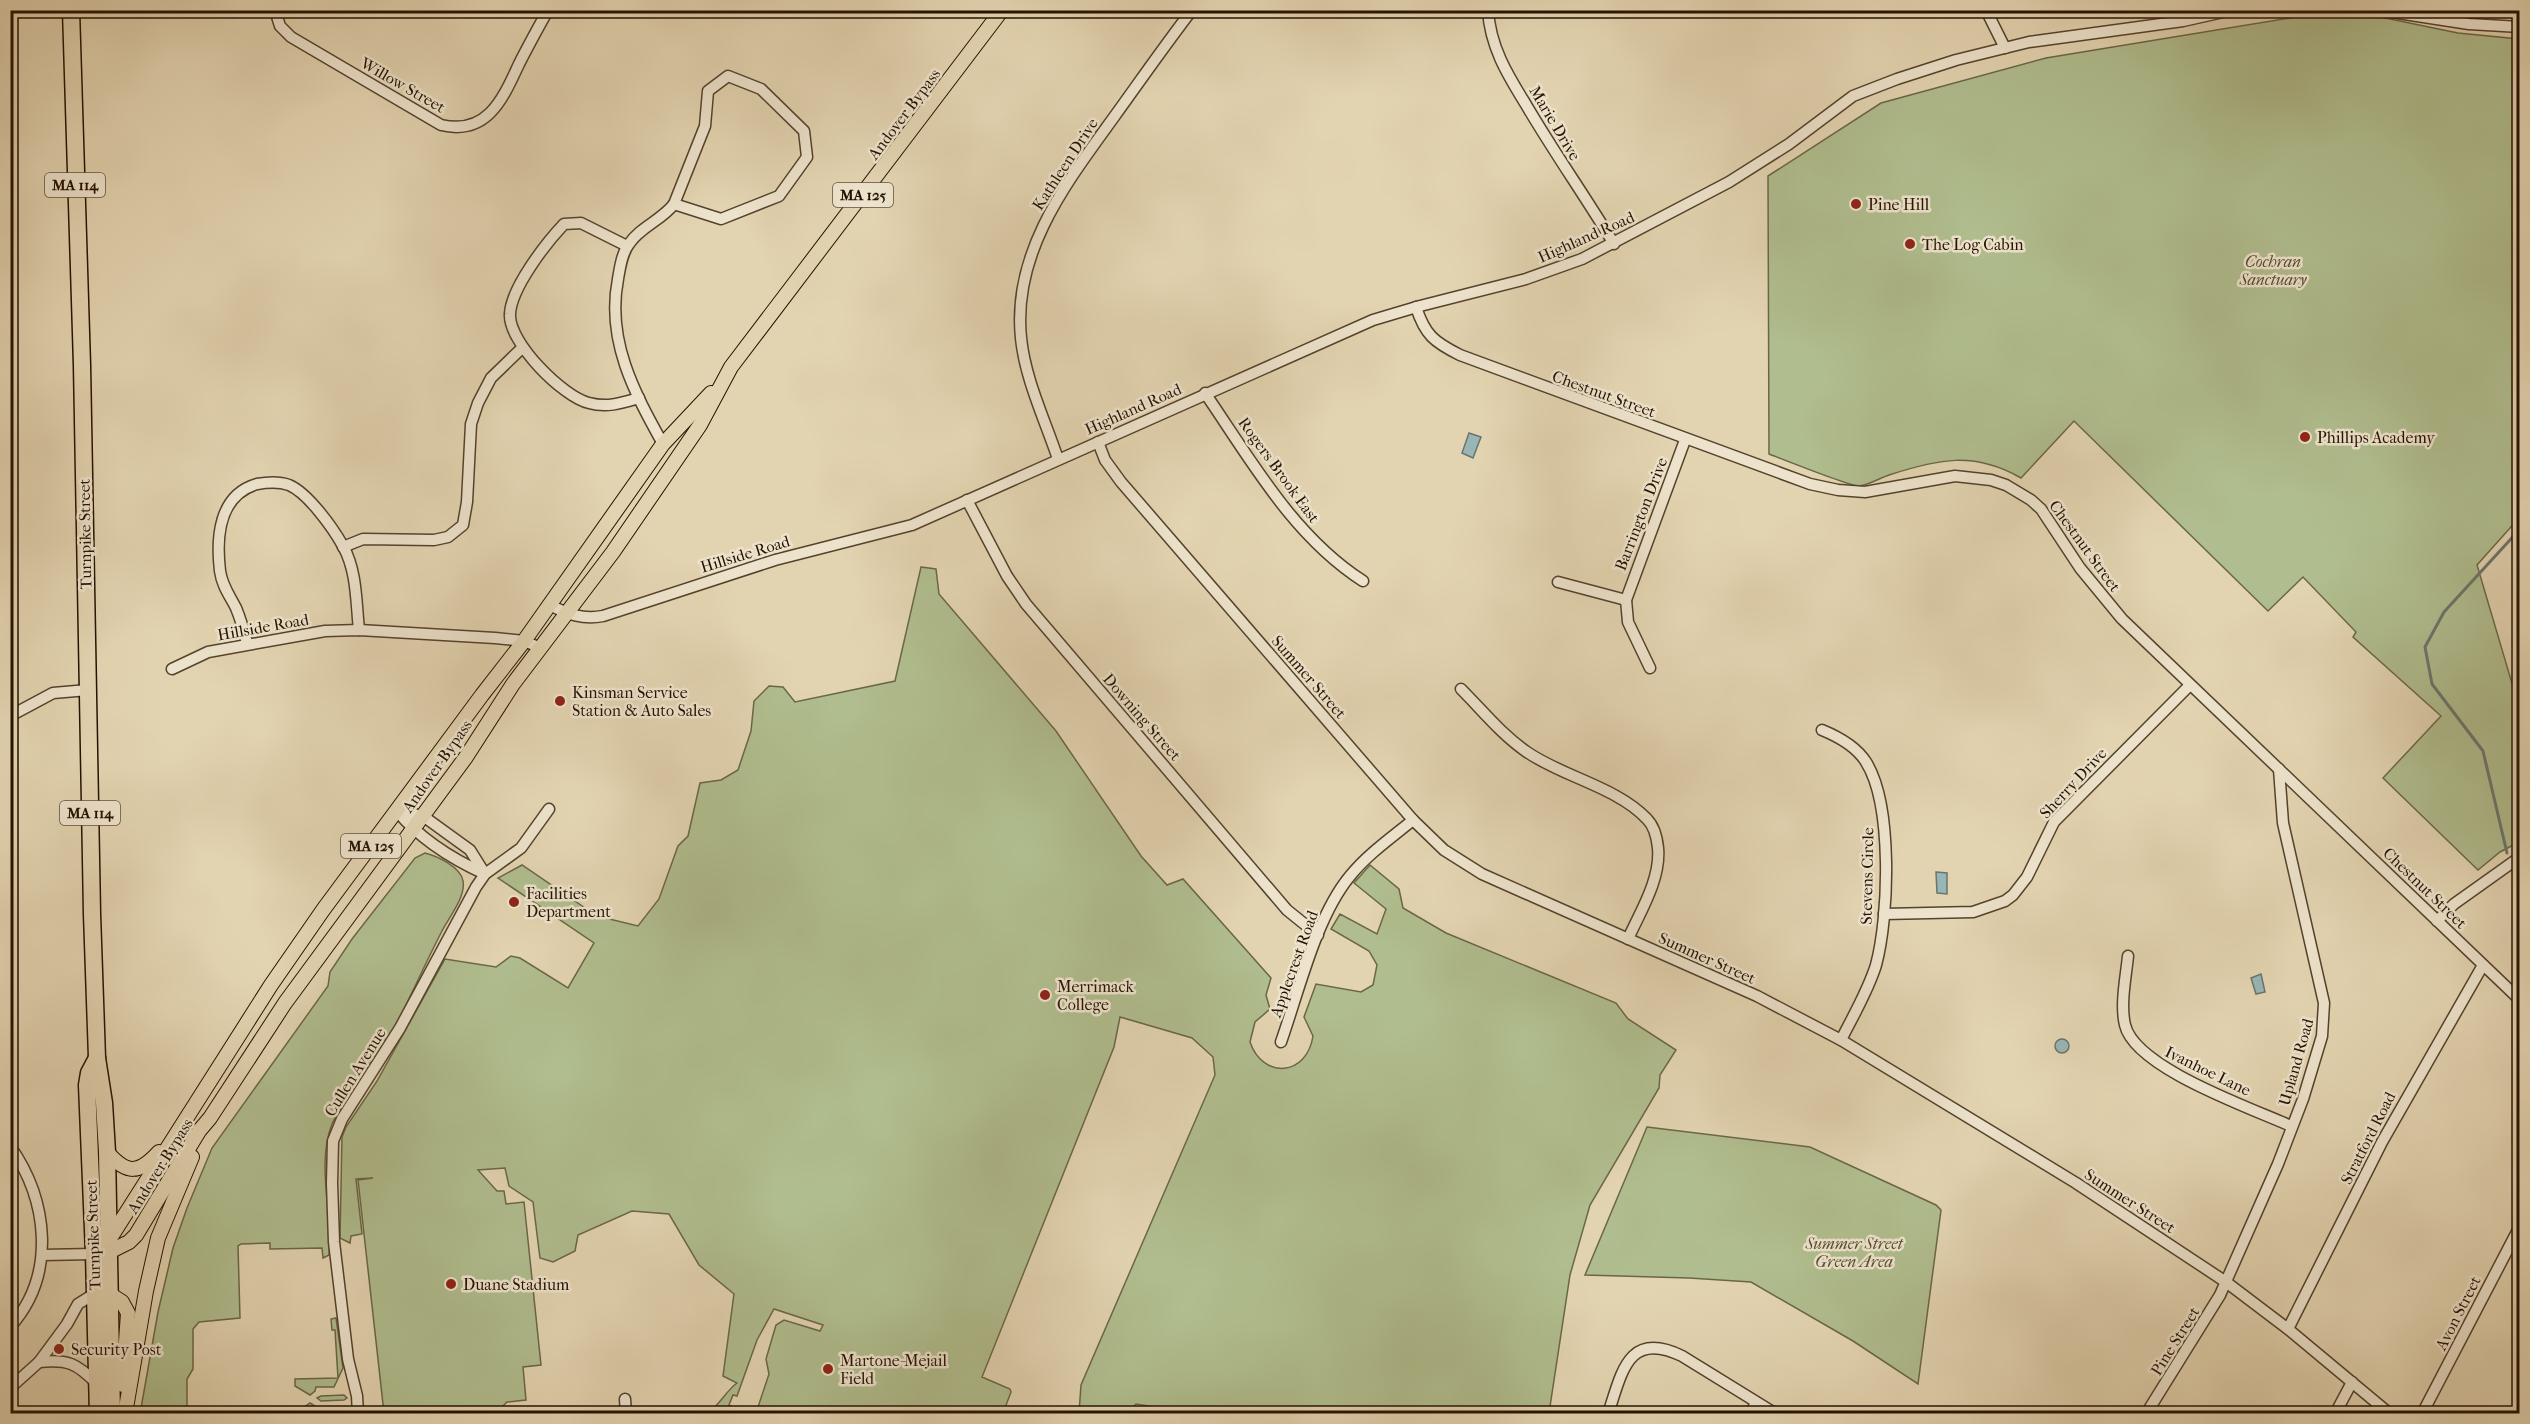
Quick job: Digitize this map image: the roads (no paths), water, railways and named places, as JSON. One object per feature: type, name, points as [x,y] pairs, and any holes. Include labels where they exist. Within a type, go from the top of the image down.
[{"type":"highway","name":"Turnpike Street","points":[[71,10],[82,365],[97,1058],[104,1103],[107,1152],[103,1295],[96,1384],[98,1413]]},
{"type":"highway","name":"Turnpike Street","points":[[97,1058],[87,1085],[104,1249]]},
{"type":"highway","name":"Turnpike Street","points":[[103,1295],[112,1413]]},
{"type":"main road","name":"Andover Bypass","points":[[104,1249],[309,930],[524,641],[663,444],[723,380],[1002,10]]},
{"type":"main road","name":"Andover Bypass","points":[[104,1249],[129,1242],[136,1235],[199,1131],[210,1118],[261,1036],[466,757],[513,684],[567,614],[700,425],[723,380]]},
{"type":"main road","name":"MA 125","points":[[124,1413],[158,1238],[182,1176],[204,1135],[210,1118]]},
{"type":"main road","points":[[107,1152],[121,1166],[130,1169],[140,1168],[150,1162],[179,1131]]},
{"type":"main road","points":[[103,1295],[122,1302],[128,1313],[122,1400],[124,1413]]},
{"type":"street","name":"Willow Street","points":[[275,10],[280,26],[291,37],[441,125],[461,128],[481,120],[500,102],[548,10]]},
{"type":"street","name":"Kathleen Drive","points":[[1058,459],[1034,390],[1021,337],[1021,300],[1031,254],[1040,229],[1056,199],[1132,90],[1192,10]]},
{"type":"street","name":"Marie Drive","points":[[1488,10],[1494,44],[1508,74],[1558,159],[1614,244]]},
{"type":"street","points":[[1986,10],[2006,48]]},
{"type":"street","name":"Highland Road","points":[[949,509],[1372,320],[1546,273],[1614,244],[1729,182],[1789,144],[1853,96],[1941,64],[2006,48],[2065,36],[2183,21],[2232,10]]},
{"type":"street","points":[[2378,10],[2419,14],[2490,26],[2520,27]]},
{"type":"street","points":[[663,444],[624,364],[616,336],[617,283],[627,246],[674,204],[705,126],[708,91],[728,76],[761,89],[804,131],[807,157],[779,196],[721,219],[674,204]]},
{"type":"street","points":[[627,246],[581,223],[564,224],[548,244],[513,300],[509,315],[512,330],[522,348],[578,399],[607,405],[639,398]]},
{"type":"street","name":"Chestnut Street","points":[[1416,307],[1426,333],[1450,350],[1479,364],[1810,484],[1838,490],[1865,492],[1954,476],[1991,480],[2006,485],[2031,500],[2042,509],[2101,595],[2190,685],[2520,1000]]},
{"type":"street","points":[[344,547],[363,539],[434,540],[448,537],[463,525],[467,502],[471,424],[478,403],[491,378],[522,348]]},
{"type":"street","name":"Rogers Brook East","points":[[1205,393],[1280,503],[1338,565],[1363,582]]},
{"type":"street","name":"Barrington Drive","points":[[1626,600],[1685,440]]},
{"type":"street","name":"Summer Street","points":[[1098,442],[1105,460],[1121,482],[1413,820],[1436,843],[1467,866],[1757,996],[1841,1040],[2076,1182],[2226,1282],[2288,1329],[2390,1413]]},
{"type":"street","points":[[247,643],[235,606],[225,592],[220,574],[219,555],[223,514],[229,502],[237,493],[261,483],[275,482],[289,485],[302,493],[344,547],[353,576],[359,630]]},
{"type":"street","name":"Downing Street","points":[[967,500],[1007,576],[1026,604],[1287,910],[1318,935]]},
{"type":"street","name":"Hillside Road","points":[[550,605],[567,614],[590,619],[603,616],[775,560],[912,525],[949,509]]},
{"type":"street","points":[[1558,582],[1626,600],[1628,622],[1650,668]]},
{"type":"street","name":"Hillside Road","points":[[172,669],[208,652],[247,643],[325,631],[359,630],[524,641],[541,648]]},
{"type":"street","name":"Sherry Drive","points":[[1884,914],[1973,912],[2005,902],[2027,877],[2054,822],[2190,685]]},
{"type":"street","points":[[1461,689],[1524,750],[1543,762],[1618,798],[1633,808],[1652,826],[1658,850],[1657,868],[1628,939]]},
{"type":"street","points":[[10,716],[53,693],[88,690]]},
{"type":"street","name":"Stevens Circle","points":[[1822,730],[1849,744],[1865,761],[1878,790],[1884,835],[1884,914],[1878,953],[1872,976],[1841,1040]]},
{"type":"street","name":"Upland Road","points":[[2226,1282],[2278,1164],[2312,1070],[2322,1036],[2325,1013],[2284,831],[2278,769]]},
{"type":"street","points":[[485,874],[521,848],[549,809]]},
{"type":"street","points":[[398,811],[423,816],[470,850],[485,874]]},
{"type":"street","points":[[398,811],[412,830],[462,863],[485,874]]},
{"type":"street","name":"Applecrest Road","points":[[1281,1042],[1318,935],[1337,895],[1349,877],[1374,852],[1413,820]]},
{"type":"street","points":[[2437,921],[2454,904],[2520,857]]},
{"type":"street","name":"Cullen Avenue","points":[[358,1413],[357,1396],[348,1359],[334,1242],[333,1141],[342,1119],[396,1036],[485,874]]},
{"type":"street","name":"Ivanhoe Lane","points":[[2128,956],[2125,1025],[2140,1049],[2156,1063],[2174,1074],[2291,1126]]},
{"type":"street","name":"Stratford Road","points":[[2288,1329],[2382,1142],[2483,964]]},
{"type":"street","points":[[10,1146],[24,1166],[34,1188],[42,1236],[42,1255],[29,1300],[10,1327]]},
{"type":"street","name":"Avon Street","points":[[2422,1413],[2520,1226]]},
{"type":"street","points":[[42,1255],[104,1249]]},
{"type":"street","name":"Pine Street","points":[[2146,1413],[2199,1331],[2226,1282]]},
{"type":"street","points":[[10,1388],[39,1362],[67,1324],[78,1304],[103,1295]]},
{"type":"street","points":[[1608,1413],[1624,1369],[1632,1357],[1642,1349],[1654,1346],[1682,1356],[1756,1403],[1776,1413]]},
{"type":"street","points":[[39,1362],[69,1362],[80,1368],[96,1384]]},
{"type":"street","points":[[2336,1413],[2352,1382]]},
{"type":"street","points":[[625,1398],[626,1413]]},
{"type":"street","points":[[1750,1413],[1756,1403]]},
{"type":"water","points":[[1469,433],[1481,437],[1473,458],[1462,453]]},
{"type":"water","points":[[1936,872],[1947,873],[1947,894],[1937,893]]},
{"type":"water","points":[[2261,974],[2265,992],[2256,994],[2251,978]]},
{"type":"water","points":[[2062,1039],[2067,1041],[2069,1046],[2067,1051],[2062,1053],[2057,1051],[2055,1046],[2057,1041]]},
{"type":"waterway","points":[[2507,853],[2483,751],[2432,684],[2425,647],[2444,612],[2520,529]]},
{"type":"place","name":"Pine Hill","points":[[1856,204]]},
{"type":"place","name":"The Log Cabin","points":[[1910,244]]},
{"type":"place","name":"Phillips Academy","points":[[2305,437]]},
{"type":"place","name":"Kinsman Service Station & Auto Sales","points":[[560,701]]},
{"type":"place","name":"Facilities Department","points":[[514,902]]},
{"type":"place","name":"Merrimack College","points":[[1045,995]]},
{"type":"place","name":"Duane Stadium","points":[[451,1284]]},
{"type":"place","name":"Security Post","points":[[59,1349]]},
{"type":"place","name":"Martone-Mejail Field","points":[[828,1369]]},
{"type":"park label","name":"Cochran Sanctuary","points":[[2273,270]]},
{"type":"park label","name":"Summer Street Green Area","points":[[1854,1252]]}]
